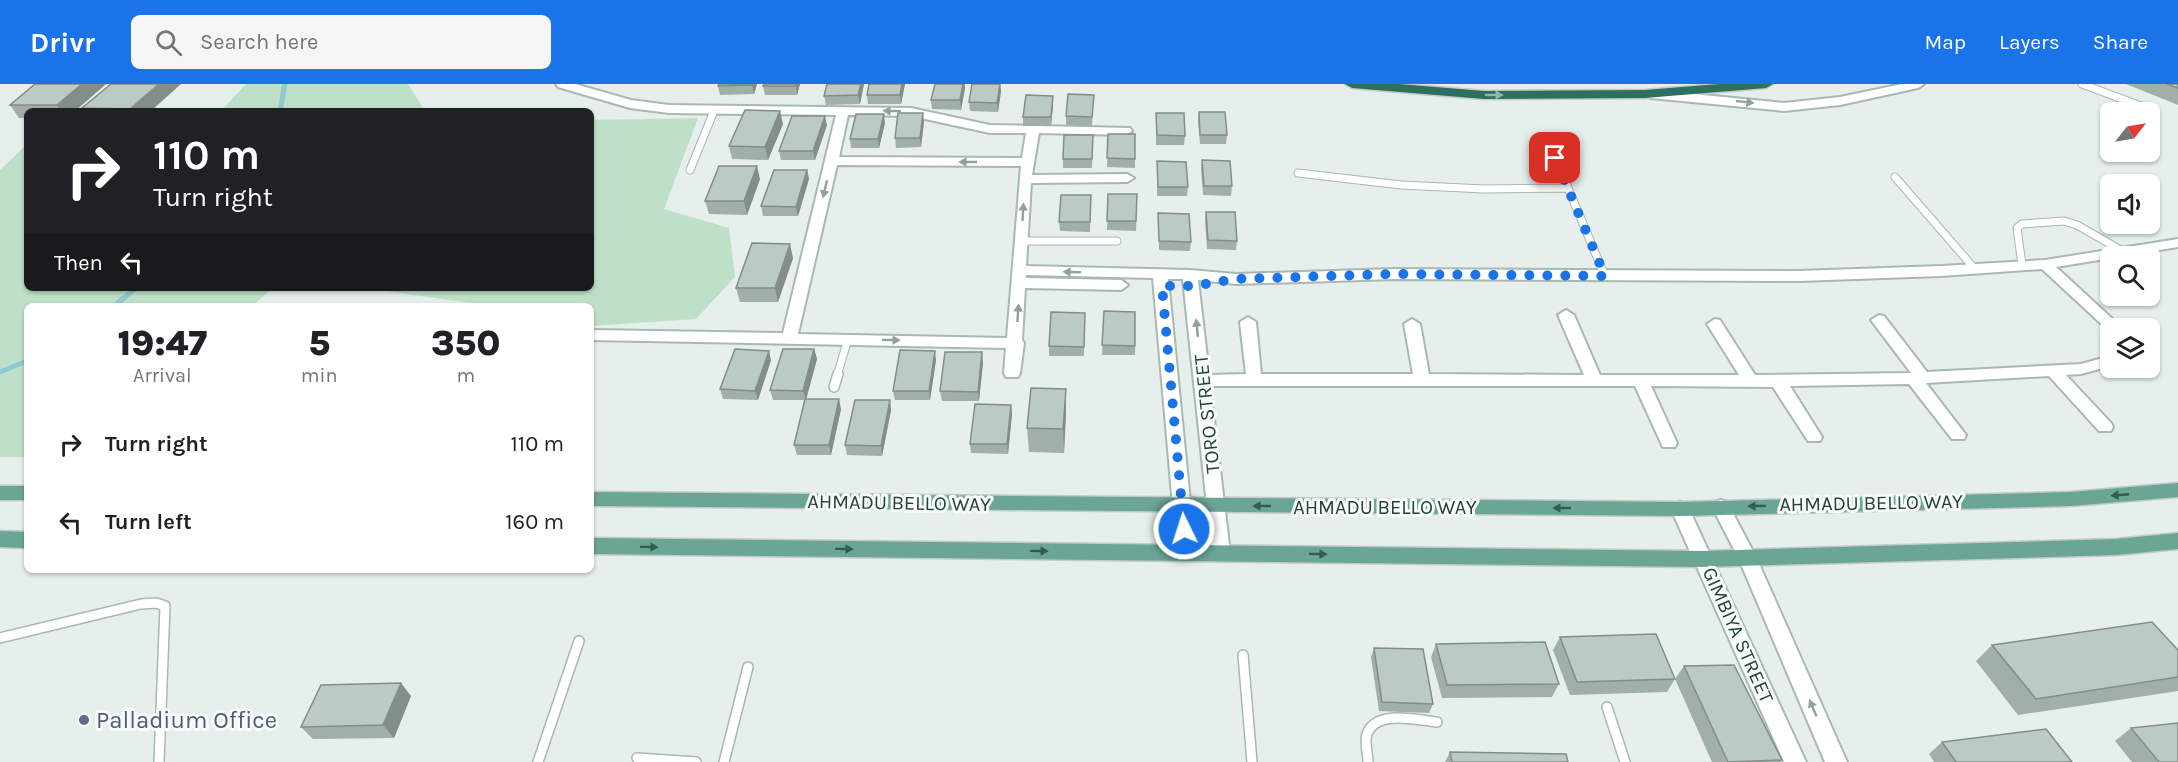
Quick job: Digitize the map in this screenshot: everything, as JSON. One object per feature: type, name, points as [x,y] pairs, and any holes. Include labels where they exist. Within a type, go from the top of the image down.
[{"type":"highway","points":[[1352,84],[1400,86],[1484,95],[1644,94],[1766,84]]},
{"type":"main road","name":"AHMADU BELLO WAY","points":[[594,499],[1680,509],[2071,499],[2178,490]]},
{"type":"main road","points":[[0,493],[24,493]]},
{"type":"main road","points":[[0,539],[24,540]]},
{"type":"main road","points":[[594,546],[1703,559],[2116,547],[2178,542]]},
{"type":"street","points":[[562,84],[630,104],[714,111],[910,112],[990,129],[1126,131]]},
{"type":"street","points":[[1644,94],[1784,107],[1840,101],[1918,84]]},
{"type":"street","points":[[790,338],[843,112]]},
{"type":"street","points":[[1012,373],[1016,343],[1024,179],[1033,131]]},
{"type":"street","points":[[831,161],[1027,162]]},
{"type":"street","points":[[1024,179],[1126,178]]},
{"type":"street","points":[[2160,247],[2178,243]]},
{"type":"street","points":[[1020,277],[1191,281],[1395,274],[1799,276],[2045,264],[2100,257]]},
{"type":"street","points":[[2045,264],[2102,318]]},
{"type":"street","name":"TORO STREET","points":[[1161,281],[1186,552]]},
{"type":"street","name":"TORO STREET","points":[[1191,281],[1218,506],[1221,553]]},
{"type":"street","points":[[1566,315],[1594,379]]},
{"type":"street","points":[[1879,320],[1958,435]]},
{"type":"street","points":[[1248,322],[1254,379]]},
{"type":"street","points":[[1412,324],[1422,379]]},
{"type":"street","points":[[1716,324],[1749,380]]},
{"type":"street","points":[[594,335],[1016,343]]},
{"type":"street","points":[[1203,381],[1254,379],[1778,381],[1918,378],[2081,369],[2100,364]]},
{"type":"street","points":[[2052,370],[2105,428]]},
{"type":"street","points":[[1640,380],[1669,443]]},
{"type":"street","points":[[1778,381],[1814,437]]},
{"type":"street","points":[[1721,507],[1747,557],[1836,762]]},
{"type":"street","name":"GIMBIYA STREET","points":[[1680,509],[1794,762]]},
{"type":"lane","points":[[2082,84],[2130,102]]},
{"type":"lane","points":[[690,170],[714,111]]},
{"type":"lane","points":[[1555,158],[1605,276]]},
{"type":"lane","points":[[1298,173],[1401,185],[1484,189],[1567,188]]},
{"type":"lane","points":[[1895,177],[1974,268]]},
{"type":"lane","points":[[2022,265],[2017,228],[2022,224],[2064,221],[2077,225],[2114,246]]},
{"type":"lane","points":[[1022,241],[1117,241]]},
{"type":"lane","points":[[834,387],[848,339]]},
{"type":"lane","points":[[0,638],[141,604],[156,603],[165,606],[159,762]]},
{"type":"lane","points":[[538,762],[579,641]]},
{"type":"lane","points":[[1243,656],[1252,762]]},
{"type":"lane","points":[[724,762],[748,667]]},
{"type":"lane","points":[[1607,707],[1625,762]]},
{"type":"lane","points":[[1368,762],[1366,735],[1373,724],[1385,719],[1437,722]]},
{"type":"lane","points":[[637,758],[696,762]]},
{"type":"green space","points":[[246,84],[408,84],[423,108],[224,108]]},
{"type":"green space","points":[[698,118],[664,209],[729,228],[735,277],[696,319],[594,326],[594,303],[471,303],[389,291],[594,291],[594,120]]},
{"type":"green space","points":[[24,147],[24,291],[270,291],[256,303],[24,303],[24,457],[0,457],[0,170]]},
{"type":"building","points":[[35,84],[82,84],[57,105],[10,105]]},
{"type":"building","points":[[111,84],[159,84],[131,108],[82,108]]},
{"type":"building","points":[[719,84],[752,84],[752,85],[718,86]]},
{"type":"building","points":[[764,84],[796,84],[796,86],[763,86]]},
{"type":"building","points":[[827,84],[861,84],[858,95],[824,96]]},
{"type":"building","points":[[869,84],[902,84],[900,95],[867,95]]},
{"type":"building","points":[[935,84],[963,84],[960,100],[931,100]]},
{"type":"building","points":[[972,84],[1000,84],[997,103],[969,102]]},
{"type":"building","points":[[1068,94],[1094,95],[1092,117],[1066,116]]},
{"type":"building","points":[[1026,95],[1053,96],[1051,117],[1023,117]]},
{"type":"building","points":[[745,110],[780,111],[765,147],[729,146]]},
{"type":"building","points":[[1199,112],[1225,112],[1227,135],[1200,135]]},
{"type":"building","points":[[898,113],[923,113],[920,138],[895,138]]},
{"type":"building","points":[[1156,113],[1184,113],[1185,136],[1157,135]]},
{"type":"building","points":[[856,114],[884,114],[878,139],[850,139]]},
{"type":"building","points":[[792,116],[825,116],[813,151],[779,151]]},
{"type":"building","points":[[1108,134],[1135,134],[1135,159],[1107,158]]},
{"type":"building","points":[[1064,135],[1093,135],[1092,159],[1063,159]]},
{"type":"building","points":[[1202,160],[1230,161],[1232,186],[1204,186]]},
{"type":"building","points":[[1157,161],[1186,162],[1188,187],[1158,187]]},
{"type":"building","points":[[719,166],[757,166],[744,201],[705,201]]},
{"type":"building","points":[[774,170],[807,170],[796,207],[761,206]]},
{"type":"building","points":[[1108,194],[1137,194],[1136,221],[1107,221]]},
{"type":"building","points":[[1061,195],[1091,195],[1090,222],[1059,222]]},
{"type":"building","points":[[1206,212],[1235,212],[1237,241],[1208,240]]},
{"type":"building","points":[[1158,213],[1189,214],[1191,242],[1159,241]]},
{"type":"building","points":[[752,243],[790,244],[775,288],[736,288]]},
{"type":"building","points":[[1104,311],[1135,312],[1135,346],[1102,345]]},
{"type":"building","points":[[1051,312],[1085,313],[1084,347],[1049,346]]},
{"type":"building","points":[[735,349],[769,351],[755,391],[720,389]]},
{"type":"building","points":[[783,349],[814,349],[803,391],[770,390]]},
{"type":"building","points":[[900,350],[935,351],[929,391],[893,391]]},
{"type":"building","points":[[945,352],[982,352],[978,392],[940,391]]},
{"type":"building","points":[[1031,388],[1066,389],[1063,429],[1027,428]]},
{"type":"building","points":[[805,399],[839,399],[829,445],[794,445]]},
{"type":"building","points":[[855,400],[890,400],[881,446],[845,445]]},
{"type":"building","points":[[975,404],[1011,405],[1007,444],[970,444]]},
{"type":"building","points":[[2152,622],[2178,650],[2178,677],[2036,699],[1992,645]]},
{"type":"building","points":[[1656,634],[1675,679],[1577,682],[1560,637]]},
{"type":"building","points":[[1545,642],[1559,684],[1447,685],[1436,644]]},
{"type":"building","points":[[1374,648],[1423,649],[1433,704],[1382,702]]},
{"type":"building","points":[[1734,665],[1782,760],[1728,762],[1684,666]]},
{"type":"building","points":[[401,683],[383,725],[301,727],[321,685]]},
{"type":"building","points":[[2178,723],[2178,762],[2159,762],[2131,728]]},
{"type":"building","points":[[2046,729],[2072,762],[1956,762],[1942,742]]},
{"type":"building","points":[[1450,752],[1566,754],[1568,762],[1452,762]]},
{"type":"waterway","points":[[281,108],[285,84]]},
{"type":"waterway","points":[[118,303],[132,291]]},
{"type":"waterway","points":[[0,372],[24,362]]},
{"type":"place","name":"Palladium Office","points":[[84,720]]},
{"type":"route","points":[[1184,529],[1162,286],[1193,286],[1236,279],[1395,274],[1605,276],[1555,158]]}]
